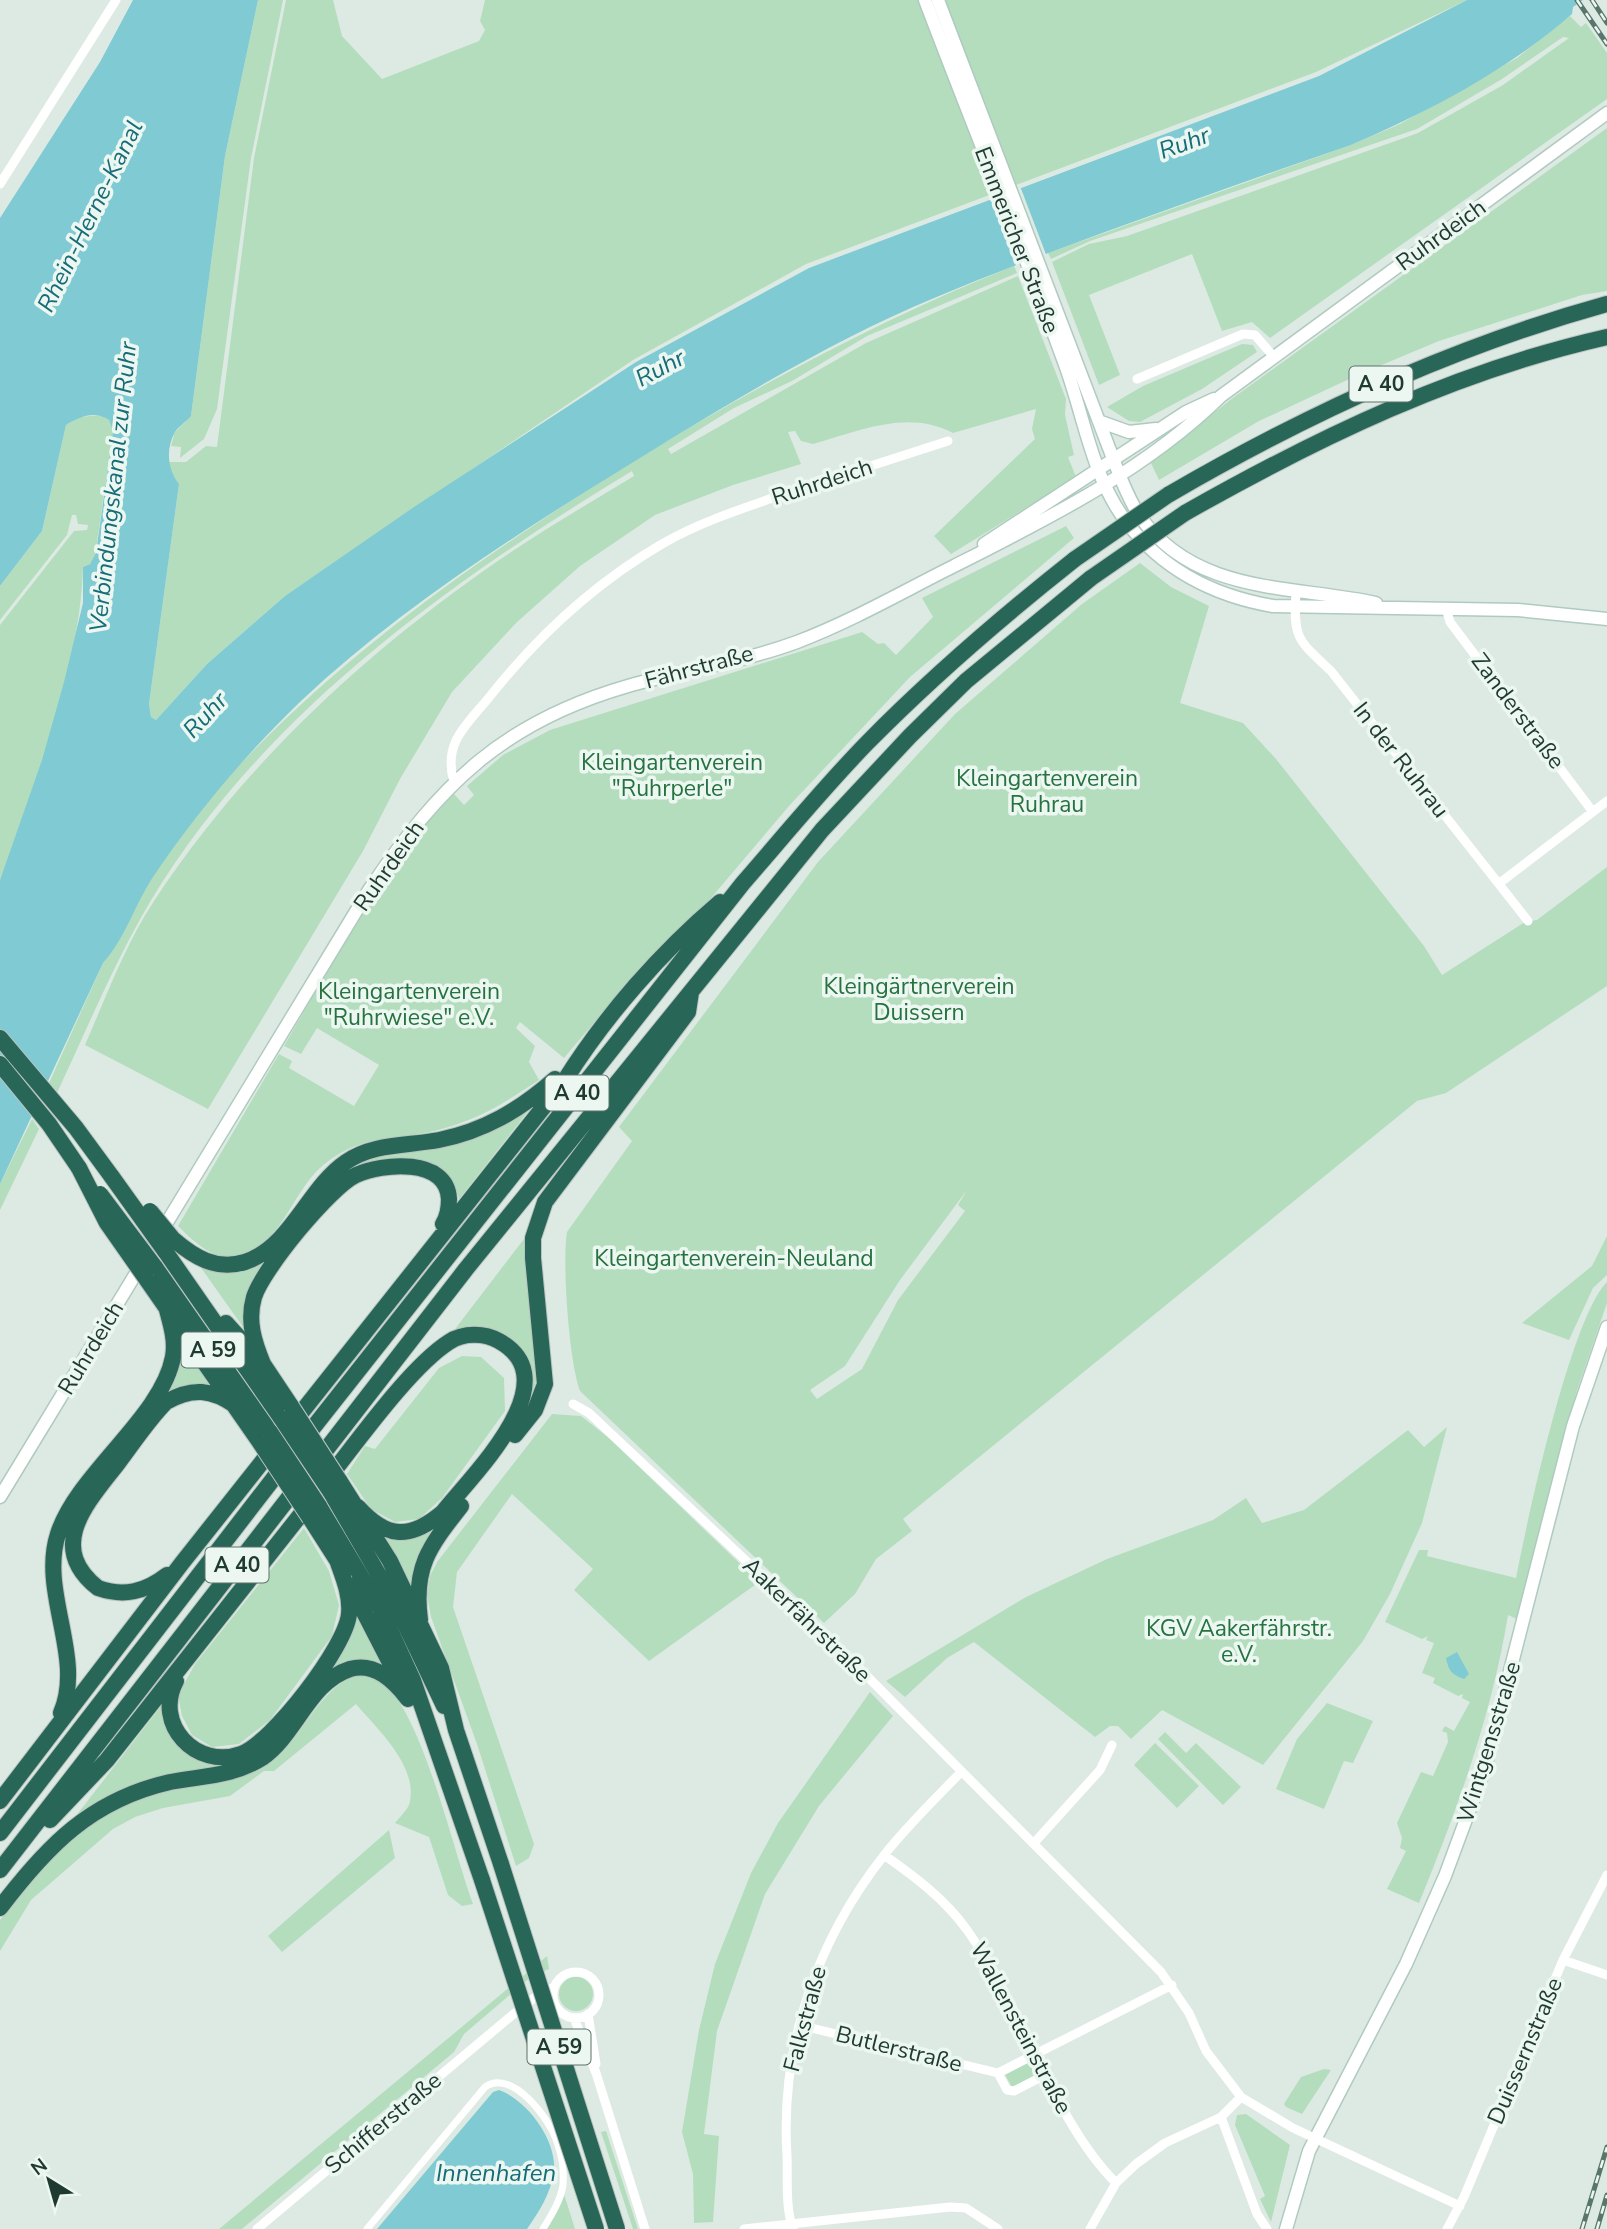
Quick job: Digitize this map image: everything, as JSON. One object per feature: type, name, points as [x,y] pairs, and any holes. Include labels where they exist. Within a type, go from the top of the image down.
[{"type":"highway","name":"A 40","points":[[0,1833],[393,1324],[743,883],[867,742],[949,665],[1075,559],[1168,495],[1260,441],[1349,397],[1503,335],[1607,304]]},
{"type":"highway","name":"A 40","points":[[4,1865],[466,1269],[822,830],[910,736],[1005,646],[1091,578],[1185,513],[1280,459],[1362,419],[1515,361],[1607,337]]},
{"type":"highway","points":[[0,1801],[411,1272],[565,1080],[580,1056],[644,978],[704,916],[743,883]]},
{"type":"highway","points":[[421,1620],[416,1591],[427,1556],[534,1410],[545,1384],[533,1238],[545,1202],[688,1012],[691,990]]},
{"type":"highway","name":"A 59","points":[[0,1038],[169,1245],[193,1289],[286,1412],[335,1485],[456,1730],[617,2229]]},
{"type":"highway","points":[[169,1245],[212,1263],[247,1261],[266,1251],[328,1178],[348,1160],[368,1150],[437,1140],[485,1126],[535,1097],[580,1056]]},
{"type":"highway","points":[[0,1064],[50,1125],[79,1167],[107,1223],[151,1273],[167,1310],[236,1406],[266,1438]]},
{"type":"highway","points":[[286,1412],[263,1364],[251,1326],[258,1286],[337,1186],[367,1171],[399,1167],[433,1171],[444,1181],[449,1192],[447,1218],[411,1272]]},
{"type":"highway","points":[[343,1460],[409,1352],[466,1269]]},
{"type":"highway","name":"A 59","points":[[151,1273],[380,1608],[413,1680],[482,1880],[596,2229]]},
{"type":"highway","points":[[193,1289],[263,1364]]},
{"type":"highway","points":[[55,1728],[66,1702],[68,1679],[56,1586],[57,1537],[73,1504],[167,1378],[174,1346],[167,1310]]},
{"type":"highway","points":[[4,1865],[107,1760],[343,1460],[415,1373],[452,1339],[473,1334],[493,1338],[507,1346],[519,1360],[525,1377],[525,1396],[517,1415],[443,1513],[428,1525],[412,1532],[397,1533],[382,1528],[335,1485]]},
{"type":"highway","points":[[183,1563],[142,1590],[108,1592],[88,1581],[76,1563],[73,1538],[75,1526],[89,1502],[166,1402],[185,1393],[203,1391],[222,1396],[236,1406]]},
{"type":"highway","points":[[358,1507],[421,1620],[441,1668],[456,1730]]},
{"type":"highway","points":[[314,1512],[439,1757]]},
{"type":"highway","points":[[187,1659],[170,1696],[170,1718],[178,1736],[209,1757],[225,1758],[254,1748],[279,1725],[335,1650],[346,1629],[349,1612],[347,1591],[335,1557]]},
{"type":"highway","points":[[0,1908],[37,1859],[84,1818],[142,1790],[248,1766],[273,1750],[324,1685],[338,1674],[353,1668],[376,1670],[396,1684],[408,1699]]},
{"type":"main road","name":"Emmericher Straße","points":[[925,0],[1070,360],[1101,422],[1116,468],[1139,515],[1173,551],[1206,570],[1232,579],[1296,593],[1356,598],[1389,606]]},
{"type":"main road","name":"Emmericher Straße","points":[[938,0],[1070,360],[1101,477],[1126,521],[1169,565],[1197,583],[1227,595],[1250,602],[1295,608],[1354,610],[1389,606]]},
{"type":"main road","name":"Ruhrdeich","points":[[953,566],[1025,531],[1101,477],[1202,415],[1221,396],[1607,113]]},
{"type":"main road","name":"Ruhrdeich","points":[[1116,468],[1160,429],[1186,412],[1221,396]]},
{"type":"main road","points":[[1101,422],[1129,432],[1160,429]]},
{"type":"main road","name":"Fährstraße","points":[[454,782],[494,747],[545,716],[627,686],[794,643],[857,618],[953,566]]},
{"type":"main road","points":[[1389,606],[1605,615]]},
{"type":"main road","name":"Ruhrdeich","points":[[0,1497],[369,890],[421,818],[454,782]]},
{"type":"main road","name":"Wintgensstraße","points":[[1315,2137],[1406,1964],[1445,1875],[1485,1768],[1573,1426],[1607,1327]]},
{"type":"main road","points":[[1286,2229],[1299,2179],[1315,2137]]},
{"type":"street","points":[[0,184],[116,0]]},
{"type":"street","points":[[1137,379],[1243,334],[1255,335],[1274,357]]},
{"type":"street","name":"Ruhrdeich","points":[[454,782],[448,758],[455,741],[502,681],[554,626],[604,583],[663,544],[724,514],[948,441]]},
{"type":"street","name":"In der Ruhrau","points":[[1296,593],[1296,634],[1303,644],[1331,671],[1425,794],[1501,882],[1528,921]]},
{"type":"street","name":"Zanderstraße","points":[[1446,608],[1450,622],[1594,812]]},
{"type":"street","points":[[1501,882],[1607,801]]},
{"type":"street","name":"Aakerfährstraße","points":[[573,1404],[589,1413],[844,1653],[1034,1843],[1171,1985],[1189,2013],[1206,2051],[1241,2096],[1269,2115],[1460,2206]]},
{"type":"street","points":[[1034,1843],[1100,1770],[1107,1761],[1112,1745]]},
{"type":"street","name":"Falkstraße","points":[[792,2226],[785,2129],[788,2078],[813,1975],[841,1916],[884,1854],[961,1772]]},
{"type":"street","name":"Wallensteinstraße","points":[[884,1854],[921,1882],[966,1928],[992,1968],[1076,2130],[1116,2183]]},
{"type":"street","name":"Duissernstraße","points":[[1447,2229],[1460,2206],[1563,1960],[1607,1875]]},
{"type":"street","points":[[1563,1960],[1607,1975]]},
{"type":"street","name":"Schifferstraße","points":[[257,2229],[510,2017],[540,1994],[554,1987],[569,1972],[586,1974],[593,1979],[599,1996],[594,2009],[588,2014],[596,2073]]},
{"type":"street","points":[[998,2073],[1171,1985]]},
{"type":"street","points":[[554,1987],[554,2003],[565,2015],[574,2018],[588,2014]]},
{"type":"street","name":"Schifferstraße","points":[[510,2017],[537,2004],[554,2003]]},
{"type":"street","name":"Schifferstraße","points":[[574,2018],[596,2073],[645,2229]]},
{"type":"street","name":"Butlerstraße","points":[[799,2025],[998,2073],[1007,2090],[1014,2091],[1047,2074]]},
{"type":"street","points":[[367,2229],[485,2087],[497,2081],[509,2085],[527,2098],[544,2117],[557,2141],[563,2185],[543,2229]]},
{"type":"street","points":[[1090,2229],[1116,2183],[1165,2143],[1221,2117],[1241,2096]]},
{"type":"street","points":[[1221,2117],[1257,2214],[1266,2229]]},
{"type":"street","points":[[744,2229],[792,2226],[950,2207],[966,2208],[998,2229]]},
{"type":"green space","points":[[258,0],[283,0],[251,158],[217,409],[204,439],[180,458],[181,447],[171,446],[175,432],[191,416],[225,156]]},
{"type":"green space","points":[[286,0],[333,0],[342,36],[382,79],[479,41],[485,30],[480,21],[485,0],[1467,0],[1316,72],[806,264],[633,360],[285,596],[207,664],[156,720],[151,717],[149,704],[179,484],[169,470],[169,462],[186,462],[206,446],[217,447],[254,158]]},
{"type":"green space","points":[[1570,16],[1581,27],[1586,23],[1607,53],[1607,99],[1270,338],[1252,322],[1222,331],[1192,254],[1089,295],[1120,375],[1099,385],[1052,262],[1089,244],[1127,236],[1418,133],[1503,85],[1569,38],[1563,37],[1502,79],[1417,129],[1090,241],[1051,259],[1048,253],[1351,145],[1400,124],[1517,58]]},
{"type":"green space","points":[[1607,128],[1607,291],[1582,295],[1439,341],[1360,374],[1259,421],[1159,480],[1151,463],[1230,400]]},
{"type":"green space","points":[[1014,266],[1017,273],[867,336],[792,381],[734,408],[668,449],[671,454],[866,343],[1018,276],[1066,399],[1065,415],[1074,455],[1068,457],[1076,477],[951,554],[934,536],[1035,439],[1032,429],[1036,409],[953,433],[936,426],[901,423],[866,428],[813,444],[801,441],[795,431],[788,432],[801,464],[733,485],[655,515],[580,566],[516,623],[452,692],[400,779],[363,851],[208,1109],[85,1045],[125,953],[154,901],[223,807],[302,722],[345,681],[435,607],[519,547],[634,476],[632,471],[495,559],[429,607],[364,658],[303,713],[247,771],[195,834],[150,902],[113,972],[57,1093],[49,1083],[103,963],[158,868],[193,819],[231,774],[274,730],[365,649],[511,541],[661,444],[859,335]]},
{"type":"green space","points":[[1242,344],[1253,345],[1257,352],[1202,389],[1140,422],[1129,421],[1107,407],[1143,386]]},
{"type":"green space","points":[[102,415],[109,420],[113,431],[95,556],[90,564],[83,567],[74,645],[54,726],[0,880],[0,625],[74,531],[87,530],[88,525],[78,524],[76,515],[72,515],[67,535],[0,620],[0,586],[42,531],[66,425],[79,417]]},
{"type":"green space","points":[[1066,526],[1074,538],[910,677],[789,806],[700,911],[625,986],[564,1058],[520,1022],[516,1028],[535,1046],[529,1062],[539,1080],[494,1108],[459,1124],[381,1139],[351,1148],[336,1156],[311,1178],[270,1236],[248,1253],[228,1257],[209,1252],[178,1226],[279,1054],[292,1061],[289,1068],[354,1106],[379,1065],[317,1028],[301,1054],[284,1046],[361,914],[404,851],[454,794],[464,805],[474,795],[467,786],[503,755],[550,730],[862,632],[878,644],[884,643],[896,655],[933,617],[922,598]]},
{"type":"green space","points":[[1140,563],[1171,587],[1209,606],[1180,703],[1243,723],[1276,759],[1424,946],[1442,975],[1525,922],[1537,920],[1607,867],[1607,986],[1446,1093],[1417,1101],[903,1519],[912,1531],[876,1559],[855,1594],[824,1623],[580,1391],[568,1312],[565,1266],[567,1232],[632,1141],[619,1127],[818,862],[955,714],[1082,604]],"holes":[[[967,1190],[958,1205],[965,1211],[898,1300],[862,1369],[817,1399],[810,1390],[845,1366],[900,1280]]]},
{"type":"green space","points":[[533,1105],[459,1199],[451,1179],[439,1168],[424,1163],[386,1168],[330,1187],[341,1171],[360,1159]]},
{"type":"green space","points":[[32,1119],[39,1129],[0,1210],[0,1184]]},
{"type":"green space","points":[[527,1235],[539,1362],[534,1391],[524,1357],[509,1340],[486,1334],[452,1333]]},
{"type":"green space","points":[[1607,1236],[1607,1275],[1593,1288],[1569,1340],[1522,1323],[1592,1266]]},
{"type":"green space","points":[[269,1254],[246,1327],[243,1327],[199,1265]]},
{"type":"green space","points":[[1607,1282],[1607,1303],[1577,1390],[1519,1620],[1508,1615],[1493,1689],[1472,1762],[1419,1903],[1387,1889],[1406,1851],[1400,1848],[1402,1838],[1397,1823],[1421,1772],[1433,1776],[1448,1742],[1447,1733],[1442,1731],[1445,1726],[1454,1731],[1470,1702],[1462,1698],[1463,1694],[1458,1696],[1433,1683],[1435,1678],[1422,1673],[1434,1643],[1426,1640],[1428,1636],[1422,1639],[1385,1622],[1419,1550],[1428,1550],[1427,1556],[1516,1578],[1540,1469],[1565,1376],[1593,1302]]},
{"type":"green space","points":[[179,1338],[215,1388],[164,1399]]},
{"type":"green space","points":[[462,1356],[481,1357],[504,1378],[505,1411],[442,1498],[419,1519],[395,1522],[371,1509],[347,1474],[365,1446],[375,1449],[439,1368]]},
{"type":"green space","points":[[552,1414],[581,1416],[609,1438],[759,1582],[649,1661],[574,1590],[593,1569],[512,1494],[457,1572],[453,1607],[534,1844],[529,1858],[516,1866],[477,1744],[431,1617],[427,1594],[430,1576],[437,1562]]},
{"type":"green space","name":"KGV Aakerfährstr. e.V.","points":[[1447,1427],[1422,1523],[1390,1594],[1363,1641],[1263,1765],[1162,1710],[1131,1739],[1118,1726],[1110,1726],[1095,1737],[974,1642],[947,1658],[905,1697],[886,1681],[1026,1597],[1107,1559],[1213,1520],[1246,1498],[1262,1523],[1304,1510],[1408,1430],[1424,1447]]},
{"type":"green space","points":[[435,1526],[438,1529],[413,1572],[410,1589],[380,1533]]},
{"type":"green space","points":[[304,1528],[329,1571],[339,1605],[332,1636],[270,1720],[239,1744],[212,1747],[192,1735],[182,1716],[178,1695],[195,1664]]},
{"type":"green space","points":[[355,1608],[383,1665],[352,1663],[323,1676]]},
{"type":"green space","points":[[354,1675],[372,1678],[384,1684],[401,1705],[414,1729],[437,1790],[473,1904],[462,1906],[448,1895],[429,1837],[395,1823],[409,1805],[411,1791],[408,1777],[403,1763],[385,1737],[356,1704],[274,1771],[264,1771],[230,1796],[163,1808],[135,1817],[113,1829],[31,1900],[0,1951],[0,1920],[36,1876],[73,1839],[116,1809],[141,1798],[243,1776],[266,1765],[279,1755],[329,1694],[340,1683]]},
{"type":"green space","points":[[870,1692],[893,1716],[819,1806],[765,1894],[717,2031],[704,2134],[719,2136],[713,2222],[694,2223],[693,2174],[682,2132],[699,2030],[715,1964],[751,1873],[778,1823]]},
{"type":"green space","points":[[1327,1703],[1373,1721],[1353,1763],[1344,1761],[1324,1809],[1276,1789],[1297,1739]]},
{"type":"green space","points":[[162,1705],[167,1727],[180,1747],[199,1757],[244,1762],[136,1788],[75,1817]]},
{"type":"green space","points":[[1165,1732],[1186,1753],[1196,1743],[1241,1787],[1223,1805],[1158,1739]]},
{"type":"green space","points":[[1155,1743],[1199,1786],[1177,1808],[1134,1765]]},
{"type":"green space","points":[[389,1830],[395,1858],[282,1952],[268,1936]]},
{"type":"green space","points":[[547,1956],[549,1969],[532,1976],[464,2034],[454,2052],[242,2229],[219,2229]]},
{"type":"green space","points":[[576,1977],[588,1982],[593,1994],[588,2006],[576,2011],[564,2006],[559,1994],[564,1982]]},
{"type":"green space","points":[[1031,2061],[1039,2076],[1012,2087],[1005,2075]]},
{"type":"green space","points":[[1324,2069],[1331,2070],[1302,2114],[1286,2107],[1284,2104],[1301,2077]]},
{"type":"green space","points":[[1246,2114],[1290,2145],[1271,2222],[1260,2199],[1265,2196],[1235,2125],[1237,2115]]},
{"type":"green space","points":[[606,2131],[638,2229],[633,2229],[601,2132]]},
{"type":"green space","points":[[564,2194],[575,2229],[546,2229]]},
{"type":"water","points":[[133,0],[258,0],[225,156],[191,416],[175,432],[169,453],[170,466],[179,484],[149,704],[151,717],[156,720],[207,664],[285,596],[414,507],[636,362],[809,268],[1319,76],[1467,0],[1583,0],[1573,7],[1572,14],[1547,35],[1494,72],[1439,104],[1381,132],[1008,268],[912,307],[850,337],[749,392],[585,492],[474,564],[402,616],[367,643],[281,721],[241,763],[169,853],[147,887],[118,943],[103,963],[0,1184],[0,880],[42,760],[64,682],[83,603],[83,567],[90,564],[96,553],[113,431],[109,420],[98,415],[82,417],[66,425],[42,531],[0,586],[0,218],[100,62]]},
{"type":"water","points":[[1457,1652],[1469,1674],[1464,1679],[1449,1669],[1447,1662],[1446,1658]]},
{"type":"water","name":"Innenhafen","points":[[499,2090],[520,2103],[538,2123],[551,2147],[554,2159],[554,2171],[547,2195],[527,2229],[377,2229],[493,2092]]},
{"type":"pier","points":[[1020,186],[1047,257],[1017,268],[990,198]]},
{"type":"railway","points":[[1577,0],[1607,44]]},
{"type":"railway","points":[[1592,0],[1607,23]]},
{"type":"railway","points":[[1582,2229],[1607,2147]]},
{"type":"railway","points":[[1597,2229],[1607,2195]]},
{"type":"water label","name":"Ruhr","points":[[1184,143]]},
{"type":"water label","name":"Rhein-Herne-Kanal","points":[[90,216]]},
{"type":"water label","name":"Ruhr","points":[[660,368]]},
{"type":"water label","name":"Verbindungskanal zur Ruhr","points":[[113,487]]},
{"type":"water label","name":"Ruhr","points":[[205,715]]},
{"type":"park label","name":"Kleingartenverein \"Ruhrperle\"","points":[[672,775]]},
{"type":"park label","name":"Kleingartenverein Ruhrau","points":[[1047,791]]},
{"type":"park label","name":"Kleingärtnerverein Duissern","points":[[919,999]]},
{"type":"park label","name":"Kleingartenverein \"Ruhrwiese\" e.V.","points":[[409,1004]]},
{"type":"park label","name":"Kleingartenverein-Neuland","points":[[734,1258]]}]
